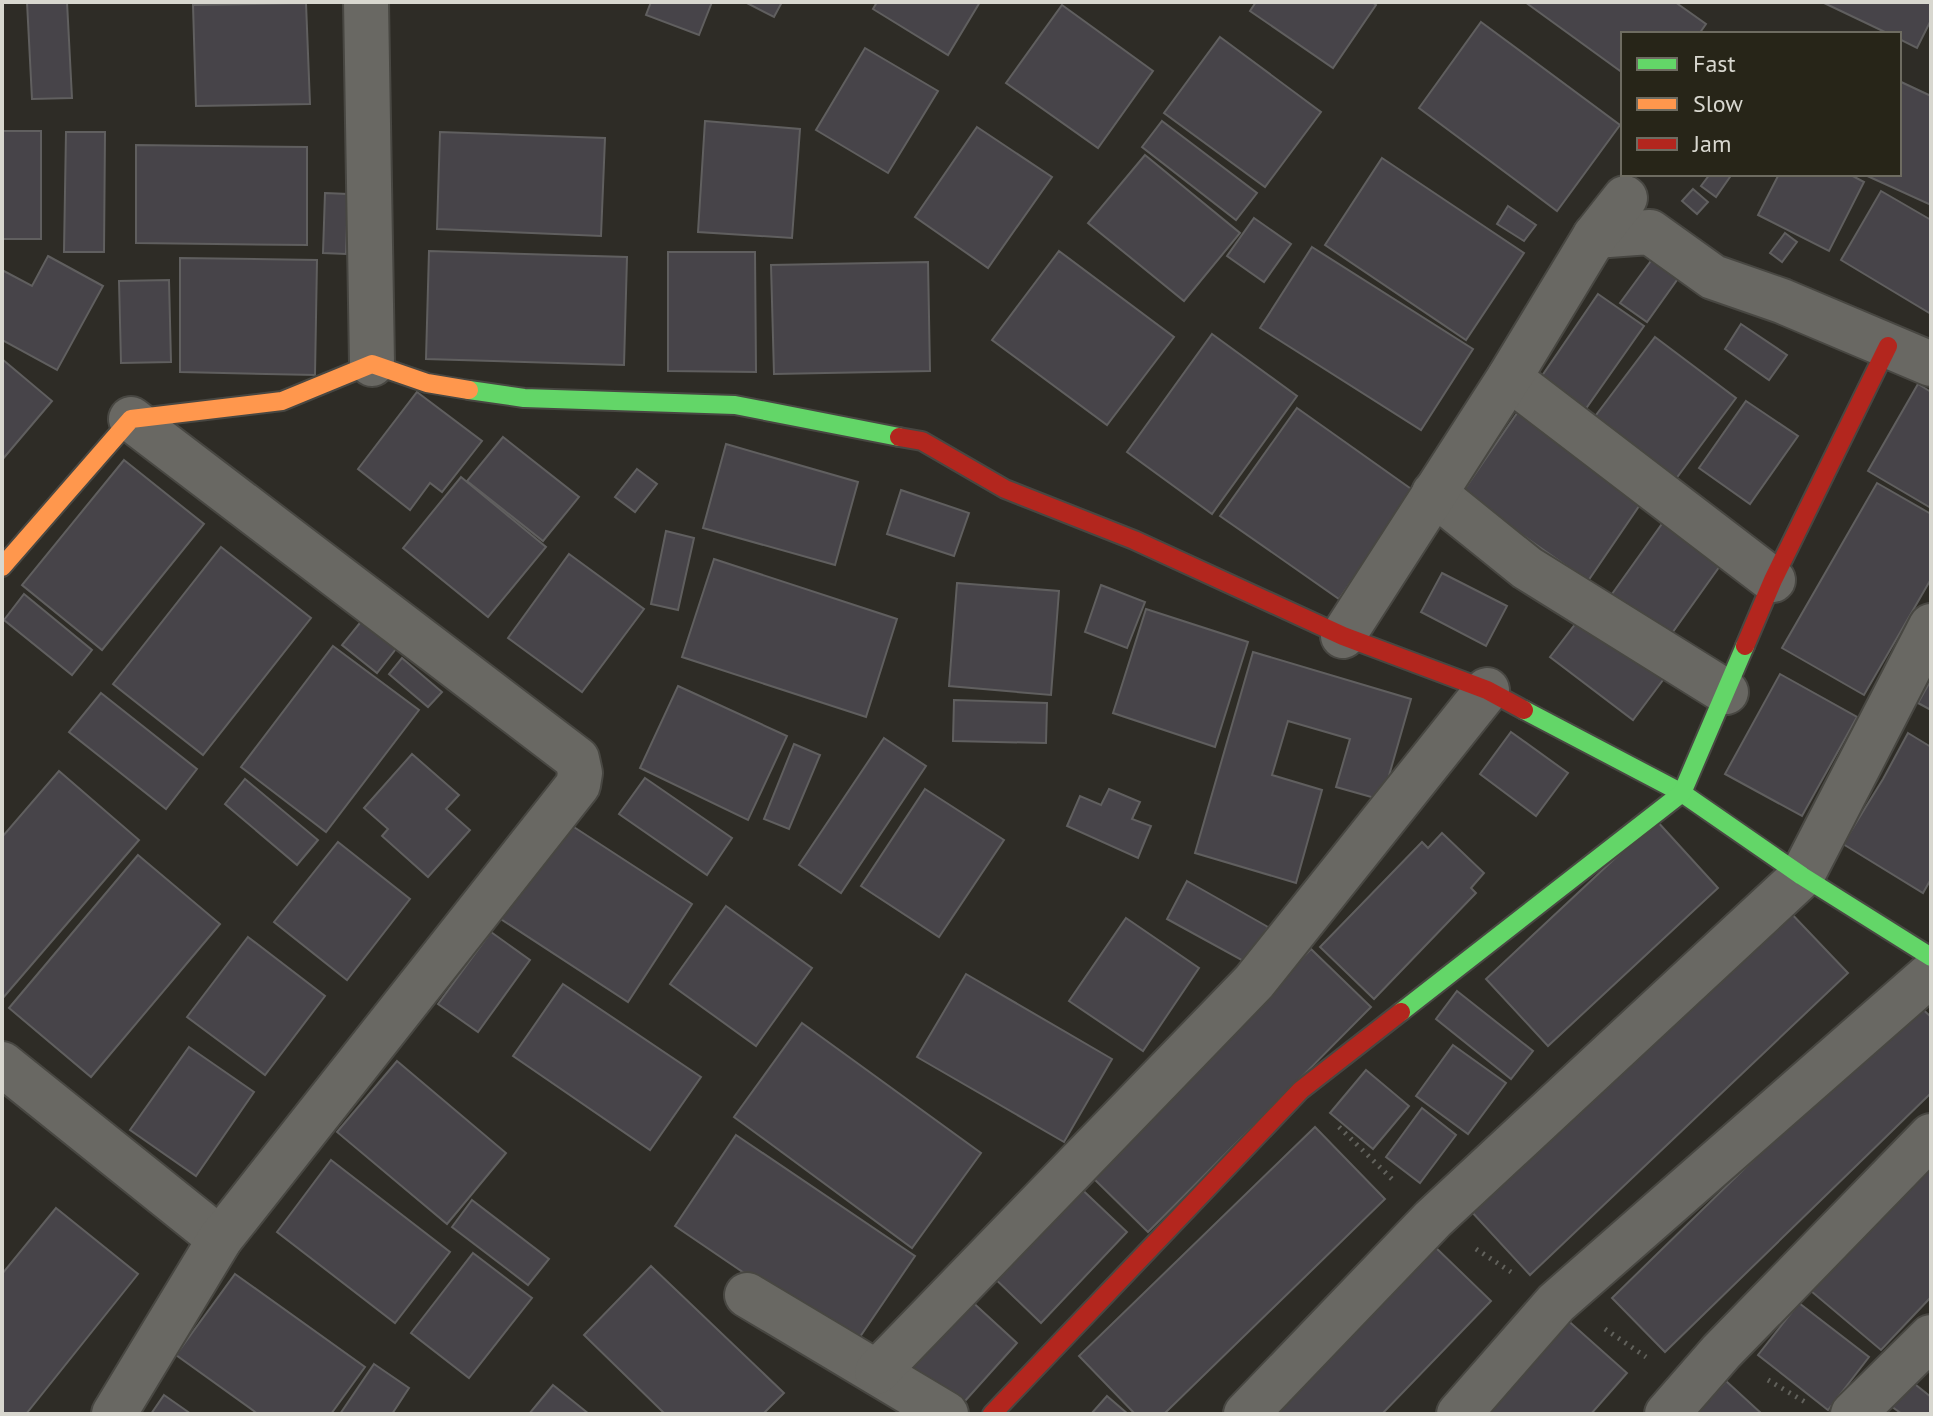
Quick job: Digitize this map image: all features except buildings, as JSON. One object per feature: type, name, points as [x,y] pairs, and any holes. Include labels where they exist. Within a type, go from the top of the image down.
[{"type":"street","points":[[366,2],[372,364]]},
{"type":"street","points":[[1343,636],[1509,378],[1595,236],[1625,198]]},
{"type":"street","points":[[1595,236],[1650,232],[1713,277],[1782,301],[1931,364]]},
{"type":"street","points":[[992,1414],[1301,1090],[1682,793],[1773,580],[1888,346]]},
{"type":"street","points":[[2,567],[131,419],[282,401],[372,364],[427,383],[524,398],[735,405],[922,441],[1005,489],[1134,540],[1343,636],[1487,690],[1682,793],[1802,876],[1931,957]]},
{"type":"street","points":[[1509,378],[1773,580]]},
{"type":"street","points":[[114,1414],[220,1239],[578,785],[580,773],[577,759],[131,419]]},
{"type":"street","points":[[1434,493],[1527,568],[1726,692]]},
{"type":"street","points":[[1246,1414],[1433,1219],[1802,876],[1931,626]]},
{"type":"street","points":[[877,1372],[1254,982],[1487,690]]},
{"type":"street","points":[[1459,1414],[1556,1303],[1931,974]]},
{"type":"street","points":[[2,1064],[220,1239]]},
{"type":"street","points":[[1667,1414],[1721,1352],[1931,1136]]},
{"type":"street","points":[[747,1295],[946,1414]]},
{"type":"street","points":[[1853,1414],[1931,1337]]},
{"type":"traffic: fast","points":[[469,390],[524,398],[735,405],[899,437]]},
{"type":"traffic: fast","points":[[1401,1012],[1682,793],[1745,646]]},
{"type":"traffic: fast","points":[[1524,710],[1682,793],[1802,876],[1931,957]]},
{"type":"traffic: slow","points":[[2,567],[131,419],[282,401],[372,364],[427,383],[469,390]]},
{"type":"traffic: jam","points":[[1745,646],[1773,580],[1888,346]]},
{"type":"traffic: jam","points":[[899,437],[922,441],[1005,489],[1134,540],[1343,636],[1487,690],[1524,710]]},
{"type":"traffic: jam","points":[[992,1414],[1301,1090],[1401,1012]]}]
